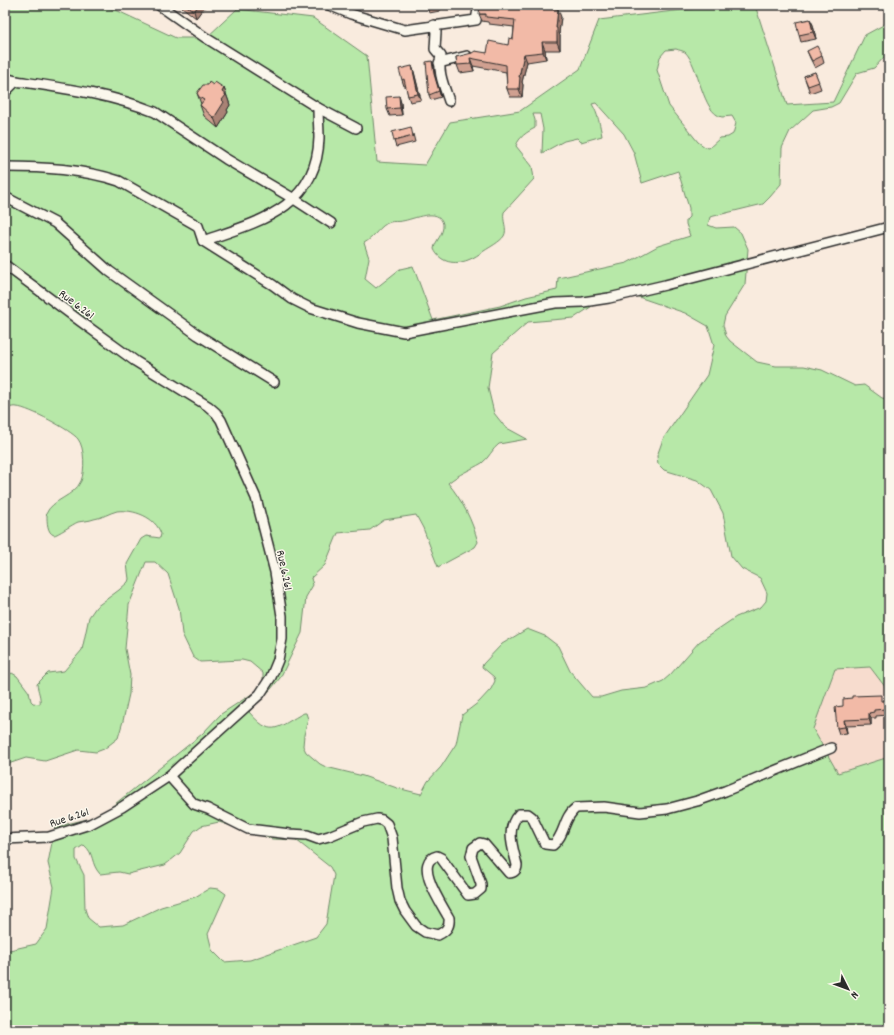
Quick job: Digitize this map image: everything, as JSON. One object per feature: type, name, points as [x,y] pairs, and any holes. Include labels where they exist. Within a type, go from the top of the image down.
[{"type":"street","points":[[159,5],[201,35],[318,108],[356,128]]},
{"type":"street","points":[[329,5],[351,14],[405,30],[476,20],[479,5]]},
{"type":"street","points":[[527,5],[538,7],[544,5]]},
{"type":"street","points":[[434,25],[436,32],[435,49],[441,56],[439,70],[449,101]]},
{"type":"street","points":[[439,63],[473,55]]},
{"type":"street","points":[[5,78],[93,93],[142,107],[154,112],[226,160],[294,199],[331,223]]},
{"type":"street","points":[[5,92],[16,81]]},
{"type":"street","points":[[203,241],[250,224],[278,211],[294,199],[303,189],[310,176],[317,155],[319,139],[318,108]]},
{"type":"street","points":[[5,167],[39,167],[109,178],[119,181],[198,226],[203,241],[273,285],[292,299],[310,308],[358,323],[404,332],[555,303],[582,302],[609,298],[889,227]]},
{"type":"street","points":[[5,197],[55,223],[109,271],[198,335],[274,382]]},
{"type":"street","name":"Rue 6.261","points":[[5,265],[135,361],[208,406],[216,413],[221,420],[256,498],[274,572],[282,616],[282,638],[278,660],[271,677],[260,694],[169,776],[122,807],[90,824],[49,837],[5,839]]},
{"type":"street","points":[[169,776],[194,804],[208,809],[248,829],[307,835],[318,839],[363,822],[377,819],[382,820],[387,824],[392,838],[397,888],[400,901],[405,912],[416,926],[425,932],[438,935],[447,929],[449,918],[428,876],[427,864],[429,860],[437,856],[441,858],[468,895],[475,894],[481,889],[481,884],[471,856],[473,848],[480,843],[484,844],[509,873],[517,869],[512,848],[511,833],[513,822],[519,814],[528,814],[532,817],[545,844],[552,845],[558,838],[568,815],[576,808],[604,808],[640,812],[667,809],[697,801],[725,791],[831,748]]},
{"type":"shaded area","points":[[870,667],[889,692],[889,757],[838,773],[813,729],[835,669]]},
{"type":"green space","points":[[5,5],[99,5],[118,11],[176,38],[206,38],[237,9],[313,18],[367,56],[377,162],[425,165],[450,122],[520,111],[580,69],[599,20],[724,5],[755,5],[787,105],[833,102],[865,35],[889,22],[889,52],[874,68],[857,73],[839,103],[831,107],[813,110],[790,131],[782,148],[781,184],[770,197],[763,204],[710,217],[708,225],[716,228],[734,227],[741,233],[748,249],[745,284],[725,316],[723,325],[726,336],[730,341],[757,362],[776,366],[804,366],[822,370],[855,386],[864,385],[882,398],[889,399],[889,692],[870,667],[835,669],[813,729],[838,773],[889,757],[889,1030],[5,1030],[5,951],[36,944],[47,929],[54,887],[48,863],[55,827],[95,817],[110,808],[202,734],[221,714],[258,690],[263,683],[263,673],[250,662],[242,660],[200,662],[193,657],[182,634],[179,608],[168,574],[155,562],[146,562],[129,605],[125,649],[130,675],[129,694],[118,738],[104,749],[96,752],[78,750],[45,761],[26,758],[5,765],[5,677],[12,673],[17,676],[29,692],[31,701],[33,703],[40,704],[37,684],[48,673],[64,671],[82,650],[89,617],[96,607],[128,582],[127,564],[141,539],[146,536],[160,538],[161,534],[154,523],[143,515],[130,511],[117,511],[88,521],[78,522],[56,535],[52,534],[48,526],[46,514],[53,505],[73,491],[81,481],[84,460],[82,448],[78,439],[74,435],[40,415],[23,408],[12,407],[5,409]],"holes":[[[676,49],[685,52],[690,58],[705,98],[710,107],[715,114],[722,117],[732,116],[736,123],[733,134],[728,137],[720,138],[709,148],[705,147],[698,142],[669,106],[657,70],[660,57],[666,50]],[[596,103],[624,134],[634,153],[642,183],[678,171],[689,208],[689,217],[686,220],[686,224],[690,236],[658,246],[627,263],[558,278],[557,290],[526,297],[500,306],[433,320],[413,266],[400,269],[376,288],[365,279],[369,258],[364,243],[383,226],[390,222],[402,221],[425,215],[436,216],[443,224],[443,228],[434,249],[440,257],[448,262],[463,262],[476,256],[497,242],[504,236],[505,233],[504,212],[534,179],[532,166],[516,146],[524,135],[535,128],[533,114],[540,114],[543,129],[542,153],[564,141],[577,138],[581,142],[602,136],[600,124],[592,104]],[[621,291],[685,313],[708,326],[714,345],[707,375],[663,439],[657,456],[658,464],[664,470],[697,480],[711,490],[723,513],[731,556],[742,569],[760,578],[767,593],[766,601],[761,607],[736,617],[699,642],[663,681],[647,688],[621,691],[601,697],[592,697],[570,671],[558,646],[545,636],[527,629],[502,644],[483,664],[482,667],[494,677],[495,681],[491,689],[479,702],[462,715],[456,744],[441,767],[428,781],[421,794],[320,764],[306,752],[303,746],[308,719],[306,713],[279,727],[273,728],[268,728],[256,720],[249,712],[271,689],[280,678],[285,668],[302,633],[306,597],[313,585],[311,578],[325,565],[338,533],[370,530],[384,520],[416,515],[423,528],[438,567],[475,547],[478,542],[470,518],[458,496],[448,483],[482,463],[499,444],[527,439],[505,427],[494,413],[488,388],[493,353],[528,322],[574,318],[612,293]],[[219,822],[272,839],[296,840],[330,867],[334,875],[326,924],[316,937],[250,960],[224,962],[212,950],[208,934],[226,894],[219,889],[210,888],[195,897],[161,907],[123,925],[99,927],[88,918],[85,909],[84,875],[76,859],[76,850],[84,845],[90,852],[95,866],[100,874],[119,872],[128,874],[165,865],[180,853],[194,831],[201,826]]]},
{"type":"building","points":[[185,5],[199,5],[194,11]]},
{"type":"building","points":[[480,5],[511,5],[558,9],[556,28],[557,42],[542,42],[543,52],[524,54],[519,77],[519,89],[507,89],[506,65],[470,58],[471,64],[457,65],[456,57],[475,51],[487,53],[489,41],[508,45],[509,38],[513,39],[515,20],[486,17],[486,14],[479,14]]},
{"type":"building","points":[[810,19],[813,32],[799,35],[796,22]]},
{"type":"building","points":[[817,46],[822,56],[812,61],[807,51]]},
{"type":"building","points":[[432,61],[439,91],[429,95],[426,62]]},
{"type":"building","points":[[412,66],[418,94],[408,96],[404,79],[402,80],[399,69]]},
{"type":"building","points":[[815,72],[819,82],[808,86],[804,76]]},
{"type":"building","points":[[209,82],[213,85],[215,82],[224,88],[222,92],[226,95],[222,100],[224,102],[214,118],[200,105],[204,100],[199,97],[197,93],[203,85],[208,85]]},
{"type":"building","points":[[399,96],[400,108],[387,109],[386,97]]},
{"type":"building","points":[[411,127],[413,136],[394,141],[392,132]]},
{"type":"building","points":[[881,695],[881,701],[884,701],[885,709],[874,710],[874,712],[869,713],[869,719],[844,720],[845,727],[837,728],[835,707],[843,706],[843,699],[852,698],[852,696]]}]
